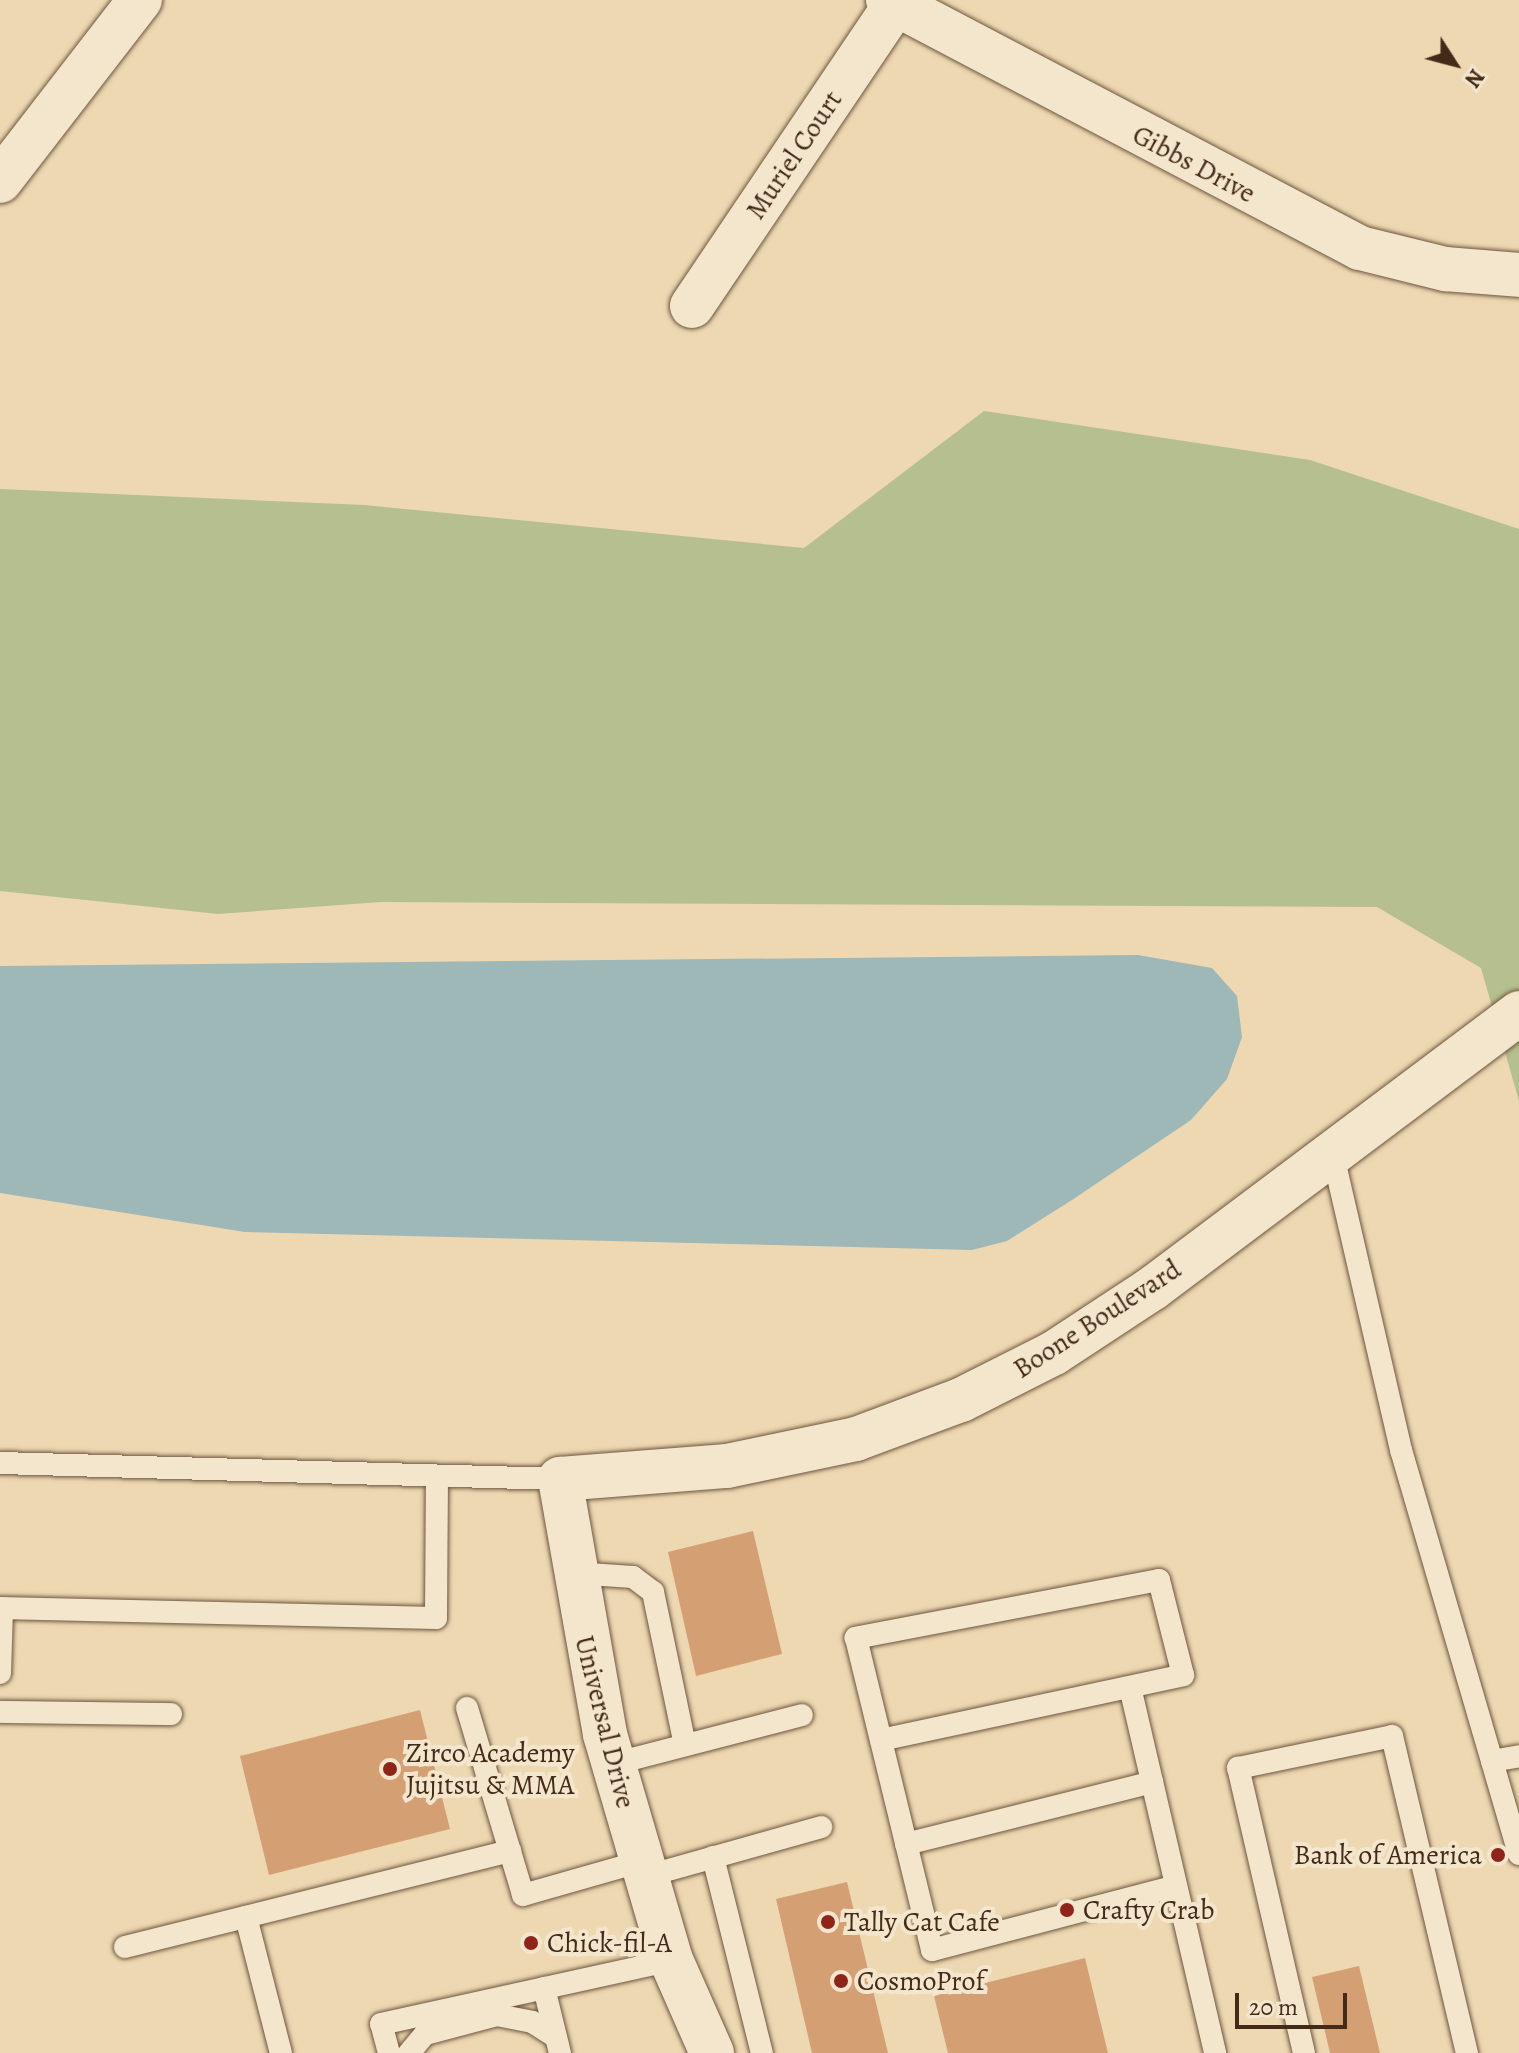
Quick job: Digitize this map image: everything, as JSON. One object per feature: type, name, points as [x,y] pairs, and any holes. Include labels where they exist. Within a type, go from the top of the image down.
[{"type":"street","points":[[0,181],[140,0]]},
{"type":"street","name":"Gibbs Drive","points":[[892,2],[1360,248],[1445,269],[1519,275]]},
{"type":"street","name":"Muriel Court","points":[[692,306],[892,2]]},
{"type":"street","name":"Boone Boulevard","points":[[560,1479],[727,1466],[856,1439],[961,1400],[1054,1353],[1153,1288],[1519,1013]]},
{"type":"street","name":"Universal Drive","points":[[560,1479],[573,1573],[613,1764],[671,1960],[712,2053]]},
{"type":"street","name":"Universal Drive","points":[[671,1960],[684,2053]]},
{"type":"lane","points":[[1332,1151],[1401,1450],[1519,1854]]},
{"type":"lane","points":[[0,1463],[560,1479]]},
{"type":"lane","points":[[0,1673],[1,1608],[436,1618],[437,1476]]},
{"type":"lane","points":[[573,1573],[633,1577],[653,1592],[685,1745]]},
{"type":"lane","points":[[881,1740],[1183,1675],[1159,1580],[856,1638],[932,1950],[1176,1886]]},
{"type":"lane","points":[[1130,1687],[1215,2053]]},
{"type":"lane","points":[[467,1708],[523,1895],[644,1868],[713,1857],[821,1827]]},
{"type":"lane","points":[[0,1712],[171,1714]]},
{"type":"lane","points":[[613,1764],[802,1715]]},
{"type":"lane","points":[[1304,2053],[1238,1768],[1392,1736],[1467,2053]]},
{"type":"lane","points":[[1492,1761],[1519,1756]]},
{"type":"lane","points":[[906,1844],[1152,1782]]},
{"type":"lane","points":[[125,1947],[510,1851]]},
{"type":"lane","points":[[713,1857],[762,2053]]},
{"type":"lane","points":[[246,1917],[281,2053]]},
{"type":"lane","points":[[389,2053],[381,2024],[671,1960]]},
{"type":"lane","points":[[544,1988],[558,2045]]},
{"type":"lane","points":[[409,2053],[425,2034],[497,2015],[532,2022],[558,2045]]},
{"type":"green space","points":[[984,411],[1310,460],[1519,529],[1519,1101],[1481,968],[1377,907],[381,902],[218,914],[0,891],[0,489],[364,505],[804,548]]},
{"type":"water","points":[[1138,955],[1212,968],[1237,996],[1242,1037],[1227,1079],[1191,1120],[1072,1200],[1007,1241],[972,1250],[245,1232],[0,1193],[0,966]]},
{"type":"building","points":[[753,1531],[782,1654],[696,1676],[668,1552]]},
{"type":"building","points":[[420,1710],[450,1829],[269,1875],[240,1756]]},
{"type":"building","points":[[847,1882],[888,2053],[812,2053],[776,1899]]},
{"type":"building","points":[[1085,1958],[1108,2053],[948,2053],[934,1996]]},
{"type":"building","points":[[1359,1966],[1380,2053],[1330,2053],[1312,1977]]},
{"type":"place","name":"Zirco Academy Jujitsu & MMA","points":[[390,1769]]},
{"type":"place","name":"Bank of America","points":[[1498,1855]]},
{"type":"place","name":"Crafty Crab","points":[[1067,1910]]},
{"type":"place","name":"Tally Cat Cafe","points":[[828,1922]]},
{"type":"place","name":"Chick-fil-A","points":[[531,1943]]},
{"type":"place","name":"CosmoProf","points":[[841,1981]]}]
